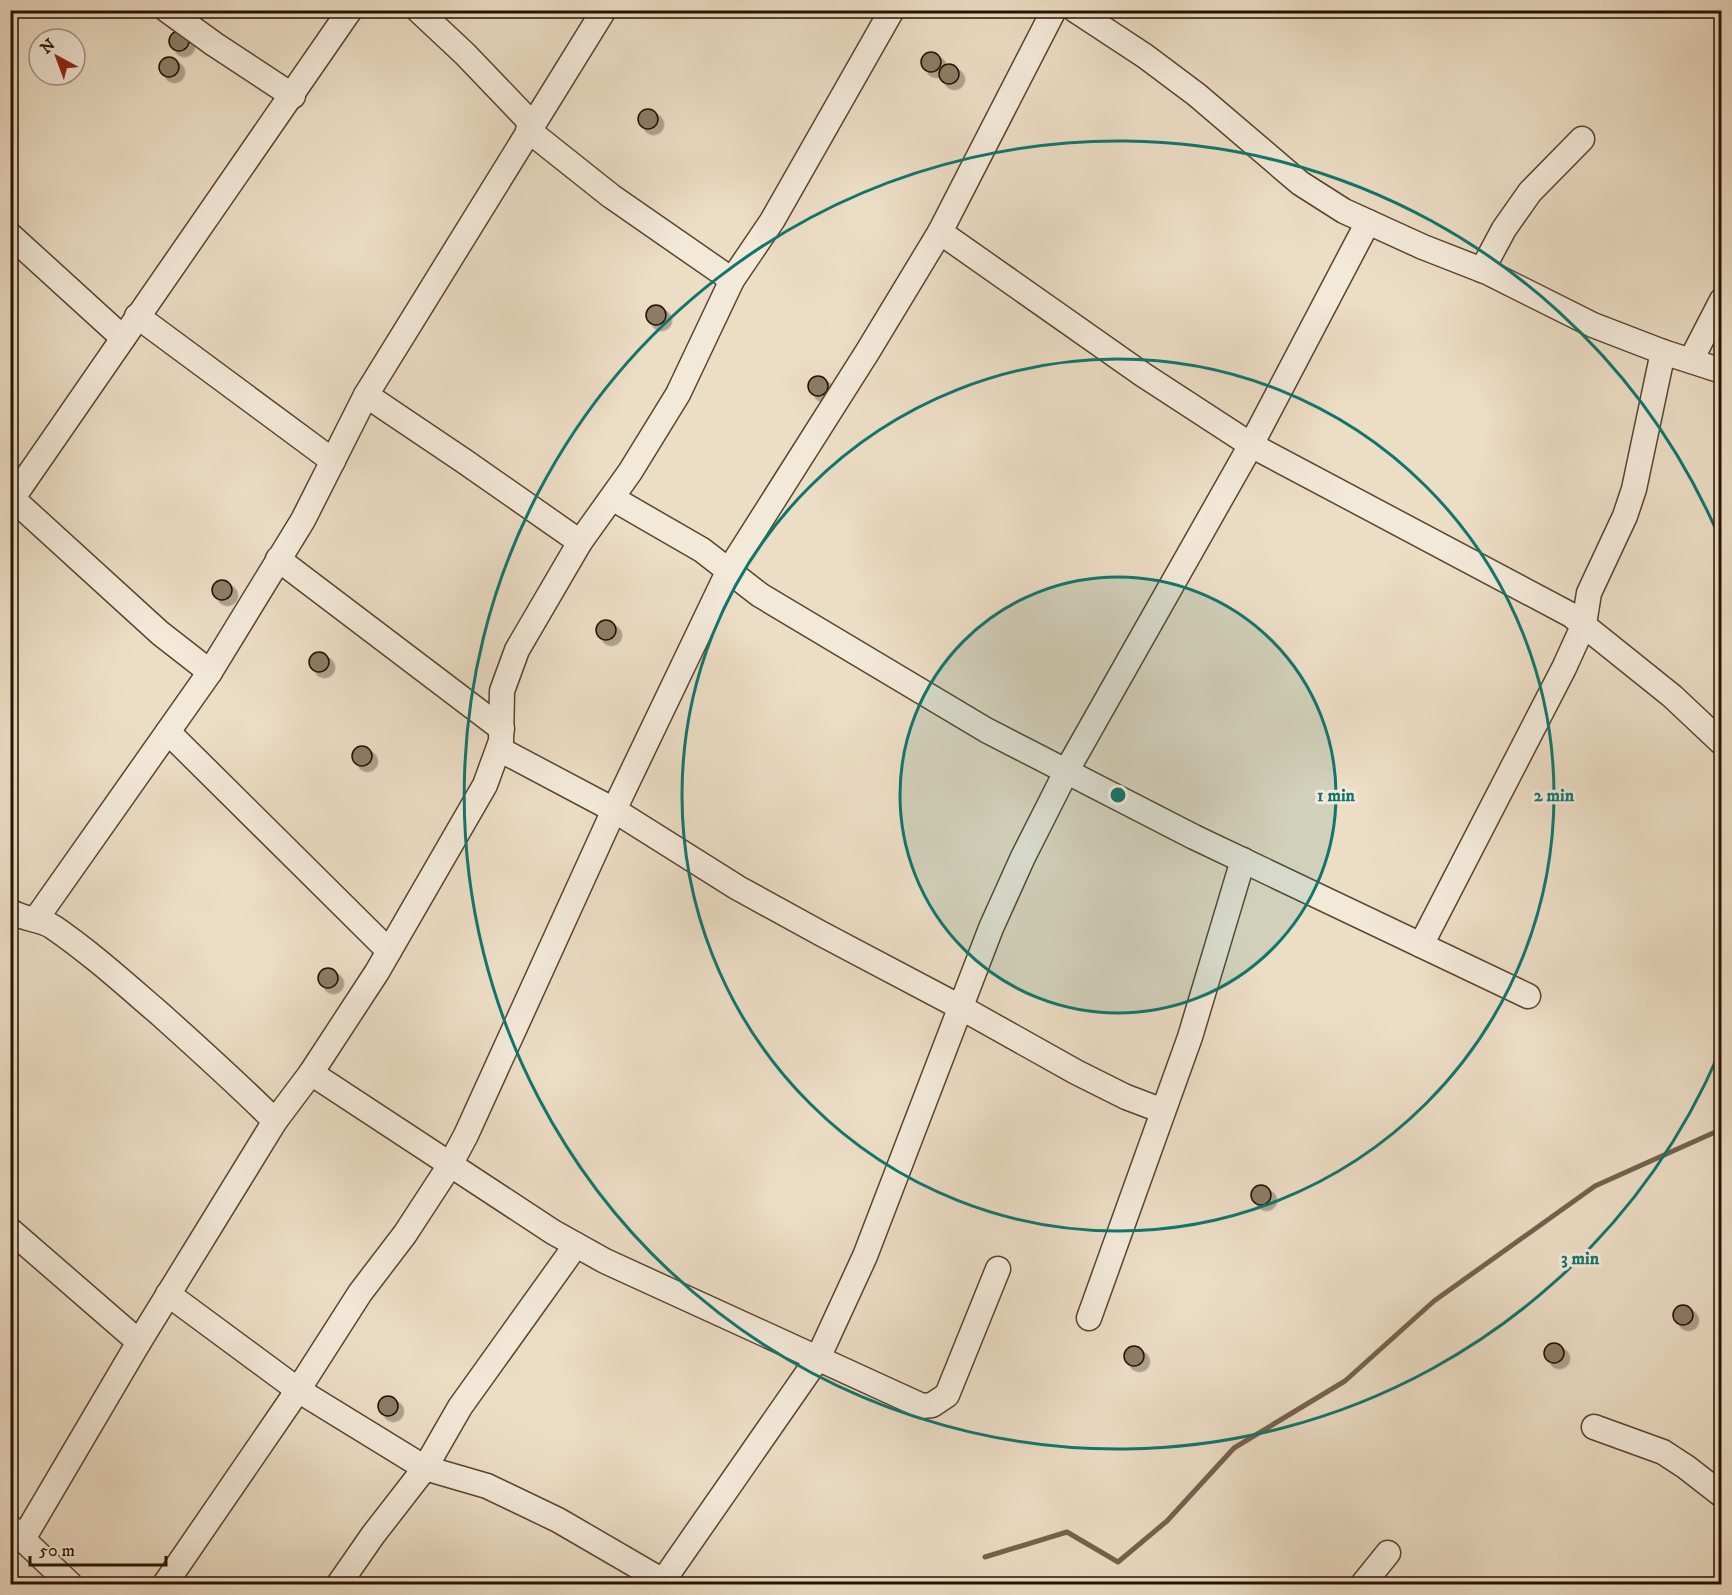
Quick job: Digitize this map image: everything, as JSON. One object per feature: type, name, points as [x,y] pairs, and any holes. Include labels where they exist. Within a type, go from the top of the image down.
[{"type":"street","points":[[167,10],[293,96]]},
{"type":"street","points":[[210,672],[160,633],[12,501],[137,316],[293,96],[350,10]]},
{"type":"street","points":[[418,10],[449,39],[530,127],[611,196],[732,280]]},
{"type":"street","points":[[36,919],[210,672],[303,520],[366,395],[604,10]]},
{"type":"street","points":[[70,1584],[16,1533],[139,1342],[275,1121],[310,1073],[389,951],[485,785],[500,739],[502,691],[517,650],[580,542],[612,498],[678,394],[732,280],[772,221],[892,10]]},
{"type":"street","points":[[165,1584],[360,1293],[405,1234],[450,1166],[614,810],[728,572],[868,351],[940,232],[1054,10]]},
{"type":"street","points":[[1075,10],[1145,56],[1197,95],[1300,183],[1344,211],[1423,247],[1482,270],[1593,325],[1663,352],[1722,370]]},
{"type":"street","points":[[1482,270],[1504,229],[1526,197],[1582,139]]},
{"type":"street","points":[[168,1294],[297,1390],[425,1468],[487,1486],[558,1520],[666,1583],[818,1358],[881,1217],[991,928],[1023,857],[1067,770],[1251,445],[1368,222]]},
{"type":"street","points":[[940,232],[1142,374],[1251,445],[1542,598],[1584,624],[1672,696],[1722,743]]},
{"type":"street","points":[[10,235],[123,338]]},
{"type":"street","points":[[1691,360],[1722,300]]},
{"type":"street","points":[[137,316],[333,461]]},
{"type":"street","points":[[1421,945],[1564,668],[1584,624],[1589,593],[1625,516],[1634,489],[1663,352]]},
{"type":"street","points":[[366,395],[580,542]]},
{"type":"street","points":[[612,498],[702,550],[760,595],[967,719],[1194,837],[1528,996]]},
{"type":"street","points":[[278,559],[500,739],[738,888],[1076,1072],[1126,1097],[1163,1111]]},
{"type":"street","points":[[168,732],[389,951]]},
{"type":"street","points":[[1089,1318],[1190,1037],[1243,860]]},
{"type":"street","points":[[10,910],[23,918],[36,919],[50,925],[82,948],[136,993],[275,1121]]},
{"type":"street","points":[[310,1073],[450,1166],[605,1261],[922,1406],[932,1405],[947,1395],[951,1388],[998,1269]]},
{"type":"street","points":[[10,1230],[139,1342]]},
{"type":"street","points":[[339,1584],[373,1535],[425,1468],[460,1407],[576,1245]]},
{"type":"street","points":[[1594,1427],[1663,1452],[1722,1495]]},
{"type":"street","points":[[1363,1584],[1388,1553]]},
{"type":"building","points":[[179,31],[186,34],[189,41],[186,48],[179,51],[172,48],[169,41],[172,34]]},
{"type":"building","points":[[927,52],[935,52],[941,58],[941,66],[935,72],[927,72],[921,66],[921,58]]},
{"type":"building","points":[[165,57],[173,57],[179,63],[179,71],[173,77],[165,77],[159,71],[159,63]]},
{"type":"building","points":[[945,64],[953,64],[959,70],[959,78],[953,84],[945,84],[939,78],[939,70]]},
{"type":"building","points":[[644,109],[652,109],[658,115],[658,123],[652,129],[644,129],[638,123],[638,115]]},
{"type":"building","points":[[652,305],[660,305],[666,311],[666,319],[660,325],[652,325],[646,319],[646,311]]},
{"type":"building","points":[[814,376],[822,376],[828,382],[828,390],[822,396],[814,396],[808,390],[808,382]]},
{"type":"building","points":[[218,580],[226,580],[232,586],[232,594],[226,600],[218,600],[212,594],[212,586]]},
{"type":"building","points":[[602,620],[610,620],[616,626],[616,634],[610,640],[602,640],[596,634],[596,626]]},
{"type":"building","points":[[315,652],[323,652],[329,658],[329,666],[323,672],[315,672],[309,666],[309,658]]},
{"type":"building","points":[[358,746],[366,746],[372,752],[372,760],[366,766],[358,766],[352,760],[352,752]]},
{"type":"building","points":[[324,968],[332,968],[338,974],[338,982],[332,988],[324,988],[318,982],[318,974]]},
{"type":"building","points":[[1257,1185],[1265,1185],[1271,1191],[1271,1199],[1265,1205],[1257,1205],[1251,1199],[1251,1191]]},
{"type":"building","points":[[1679,1305],[1687,1305],[1693,1311],[1693,1319],[1687,1325],[1679,1325],[1673,1319],[1673,1311]]},
{"type":"building","points":[[1550,1343],[1558,1343],[1564,1349],[1564,1357],[1558,1363],[1550,1363],[1544,1357],[1544,1349]]},
{"type":"building","points":[[1130,1346],[1138,1346],[1144,1352],[1144,1360],[1138,1366],[1130,1366],[1124,1360],[1124,1352]]},
{"type":"building","points":[[384,1396],[392,1396],[398,1402],[398,1410],[392,1416],[384,1416],[378,1410],[378,1402]]},
{"type":"waterway","points":[[985,1557],[1067,1532],[1118,1562],[1167,1521],[1234,1448],[1345,1381],[1434,1301],[1595,1186],[1722,1129]]}]
